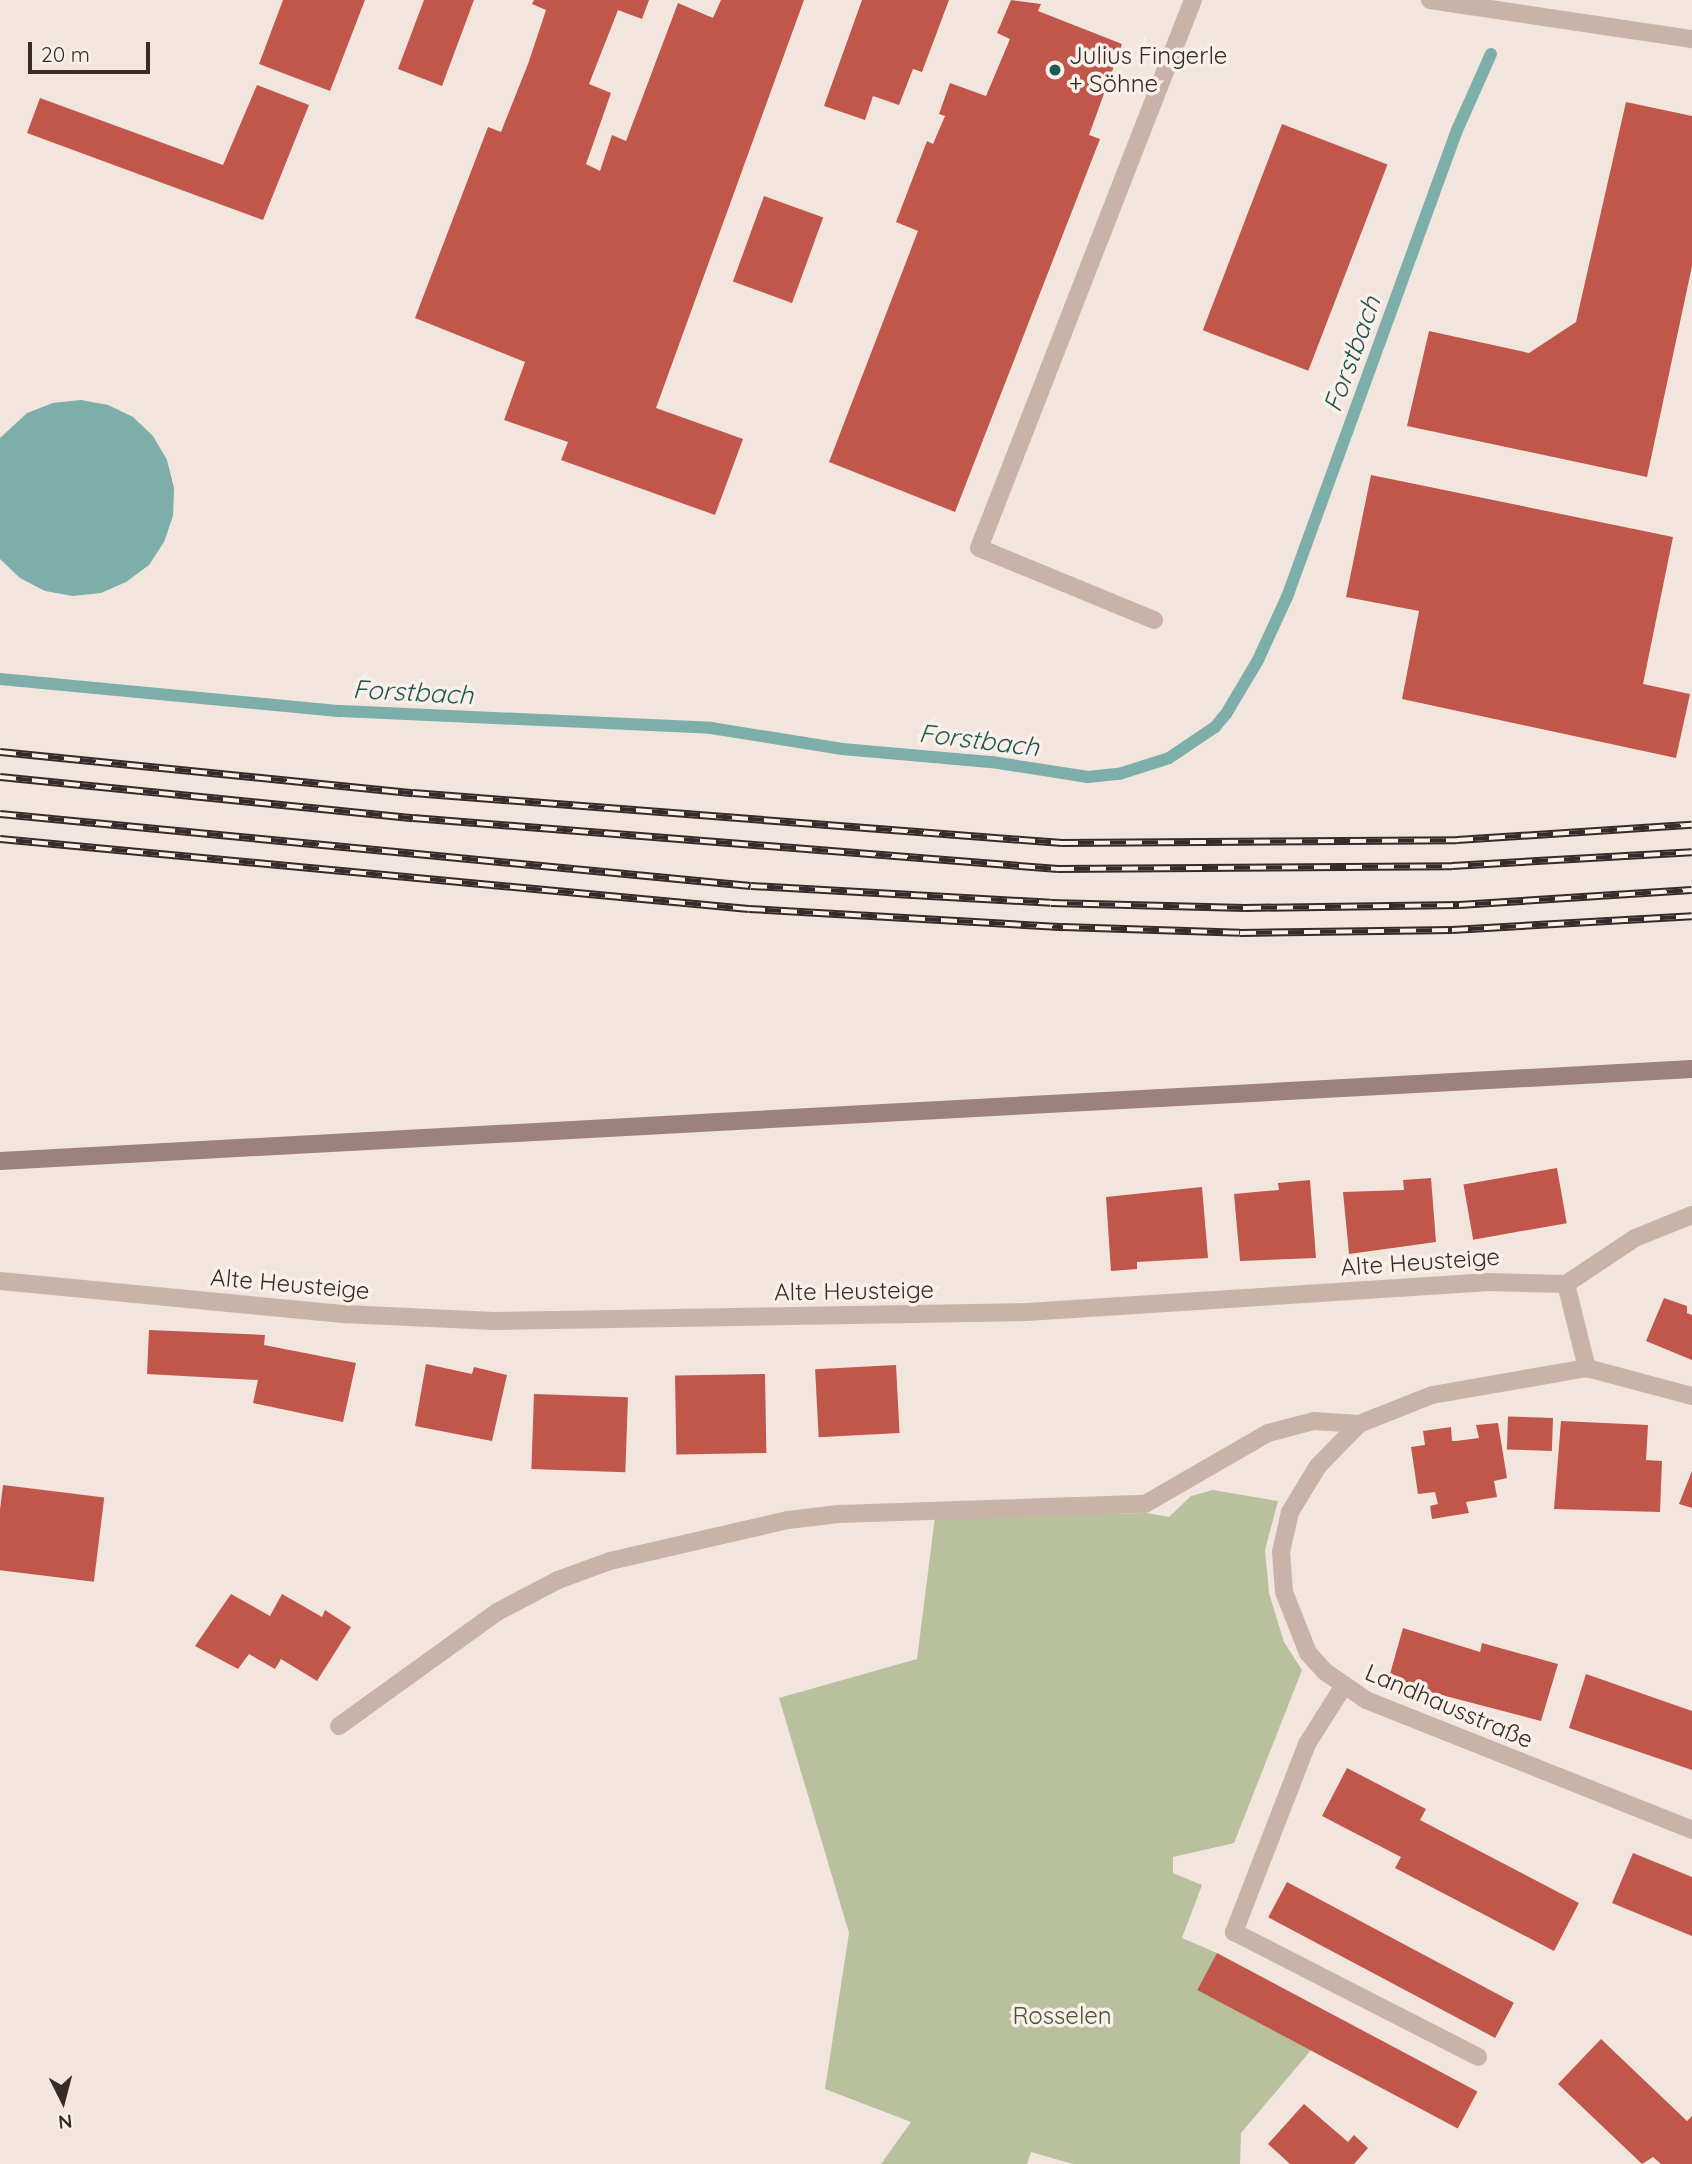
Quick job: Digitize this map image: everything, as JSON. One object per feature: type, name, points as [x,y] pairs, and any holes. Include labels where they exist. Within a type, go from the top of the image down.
[{"type":"main road","points":[[0,1161],[1692,1069]]},
{"type":"street","points":[[1154,620],[979,548],[1193,0]]},
{"type":"street","points":[[1430,0],[1692,39]]},
{"type":"street","points":[[1587,1368],[1566,1284],[1635,1238],[1692,1215]]},
{"type":"street","name":"Alte Heusteige","points":[[0,1281],[345,1314],[494,1321],[1027,1312],[1486,1282],[1566,1284]]},
{"type":"street","name":"Landhausstraße","points":[[1692,1396],[1587,1368],[1432,1395],[1359,1424],[1335,1445],[1301,1489],[1290,1511],[1281,1552],[1284,1592],[1298,1635],[1308,1653],[1343,1687],[1394,1714],[1692,1830]]},
{"type":"street","points":[[339,1726],[497,1612],[558,1580],[620,1558],[788,1520],[839,1514],[1145,1504],[1268,1433],[1314,1422],[1359,1424]]},
{"type":"street","points":[[1343,1687],[1307,1744],[1234,1932],[1478,2057]]},
{"type":"green space","name":"Rosselen","points":[[1213,1490],[1278,1501],[1265,1550],[1269,1593],[1284,1642],[1302,1670],[1234,1843],[1173,1857],[1173,1873],[1202,1885],[1182,1938],[1217,1953],[1199,1990],[1312,2049],[1241,2133],[1240,2164],[1073,2164],[1031,2152],[1027,2164],[881,2164],[911,2122],[825,2089],[849,1933],[779,1698],[917,1659],[935,1517],[1147,1513],[1169,1517],[1191,1496]]},
{"type":"water","points":[[81,400],[108,405],[133,417],[153,436],[167,460],[174,488],[173,516],[164,542],[149,565],[126,582],[101,593],[73,596],[45,591],[20,578],[0,559],[0,438],[27,413],[53,403]]},
{"type":"building","points":[[283,0],[365,0],[330,91],[259,64]]},
{"type":"building","points":[[424,0],[474,0],[442,86],[398,69]]},
{"type":"building","points":[[534,0],[649,0],[642,19],[618,10],[589,84],[611,93],[586,164],[600,171],[612,135],[626,141],[678,3],[713,18],[721,0],[804,0],[656,408],[743,439],[715,515],[561,460],[568,442],[504,420],[525,362],[415,318],[488,127],[501,132],[528,64],[546,10],[532,4]]},
{"type":"building","points":[[862,0],[949,0],[922,72],[913,69],[899,105],[873,96],[865,120],[824,106]]},
{"type":"building","points":[[1011,0],[1041,4],[1038,11],[1122,44],[1089,135],[1100,139],[955,512],[829,462],[918,231],[896,222],[927,141],[933,144],[945,116],[939,114],[950,83],[986,96],[1010,39],[997,33]]},
{"type":"building","points":[[257,85],[309,105],[263,220],[27,133],[40,98],[223,165]]},
{"type":"building","points":[[1626,102],[1692,116],[1692,266],[1647,477],[1407,426],[1429,331],[1529,353],[1576,322]]},
{"type":"building","points":[[1282,124],[1387,164],[1308,371],[1203,330]]},
{"type":"building","points":[[764,196],[823,218],[792,303],[733,282]]},
{"type":"building","points":[[1371,475],[1673,537],[1643,684],[1690,694],[1676,758],[1402,699],[1419,611],[1346,597]]},
{"type":"building","points":[[1557,1168],[1567,1223],[1473,1240],[1463,1184]]},
{"type":"building","points":[[1431,1178],[1436,1242],[1349,1254],[1343,1192],[1404,1190],[1403,1180]]},
{"type":"building","points":[[1310,1180],[1316,1258],[1240,1261],[1234,1194],[1279,1190],[1278,1183]]},
{"type":"building","points":[[1202,1187],[1208,1258],[1137,1262],[1137,1269],[1111,1271],[1106,1197]]},
{"type":"building","points":[[1664,1298],[1687,1306],[1687,1313],[1692,1315],[1692,1360],[1646,1341]]},
{"type":"building","points":[[149,1330],[265,1335],[264,1345],[356,1363],[343,1422],[253,1403],[258,1380],[147,1374]]},
{"type":"building","points":[[426,1364],[472,1374],[474,1367],[507,1375],[492,1441],[415,1426]]},
{"type":"building","points":[[896,1365],[900,1433],[819,1437],[815,1369]]},
{"type":"building","points":[[765,1374],[766,1453],[676,1455],[675,1376]]},
{"type":"building","points":[[534,1394],[628,1397],[625,1472],[531,1469]]},
{"type":"building","points":[[1508,1416],[1553,1418],[1552,1451],[1507,1449]]},
{"type":"building","points":[[1561,1421],[1648,1425],[1646,1460],[1662,1461],[1660,1512],[1554,1509]]},
{"type":"building","points":[[1498,1423],[1507,1478],[1494,1481],[1497,1497],[1466,1502],[1469,1513],[1432,1519],[1430,1506],[1438,1504],[1435,1492],[1418,1494],[1411,1447],[1425,1445],[1423,1431],[1451,1427],[1452,1441],[1456,1441],[1479,1438],[1476,1425]]},
{"type":"building","points":[[1692,1471],[1692,1508],[1679,1504]]},
{"type":"building","points":[[3,1485],[104,1497],[94,1582],[0,1570],[0,1509]]},
{"type":"building","points":[[231,1594],[270,1616],[282,1594],[322,1617],[325,1610],[351,1627],[317,1681],[281,1659],[275,1669],[249,1654],[238,1669],[195,1646]]},
{"type":"building","points":[[1403,1628],[1480,1652],[1482,1643],[1558,1664],[1541,1721],[1388,1681]]},
{"type":"building","points":[[1586,1674],[1692,1711],[1692,1770],[1569,1728]]},
{"type":"building","points":[[1347,1768],[1426,1809],[1420,1820],[1579,1903],[1554,1951],[1395,1868],[1401,1857],[1322,1816]]},
{"type":"building","points":[[1633,1853],[1692,1877],[1692,1936],[1612,1903]]},
{"type":"building","points":[[1287,1882],[1514,2003],[1495,2038],[1268,1917]]},
{"type":"building","points":[[1217,1953],[1477,2091],[1458,2129],[1197,1990]]},
{"type":"building","points":[[1601,2039],[1687,2121],[1692,2116],[1692,2164],[1661,2164],[1653,2157],[1642,2164],[1558,2084]]},
{"type":"building","points":[[1304,2104],[1348,2142],[1354,2135],[1368,2148],[1354,2164],[1290,2164],[1268,2144]]},
{"type":"waterway","name":"Forstbach","points":[[0,679],[341,711],[711,728],[842,749],[992,762],[1088,777],[1119,774],[1169,758],[1215,727],[1226,714],[1258,660],[1287,597],[1458,128],[1491,54]]},
{"type":"railway","points":[[0,752],[413,793],[1062,843],[1457,840],[1692,825]]},
{"type":"railway","points":[[0,777],[413,818],[1058,869],[1452,866],[1692,852]]},
{"type":"railway","points":[[0,814],[751,886],[1051,903],[1245,908],[1459,905],[1692,890]]},
{"type":"railway","points":[[0,839],[749,909],[1063,927],[1240,933],[1452,930],[1692,916]]},
{"type":"place","name":"Julius Fingerle + Söhne","points":[[1055,70]]}]
